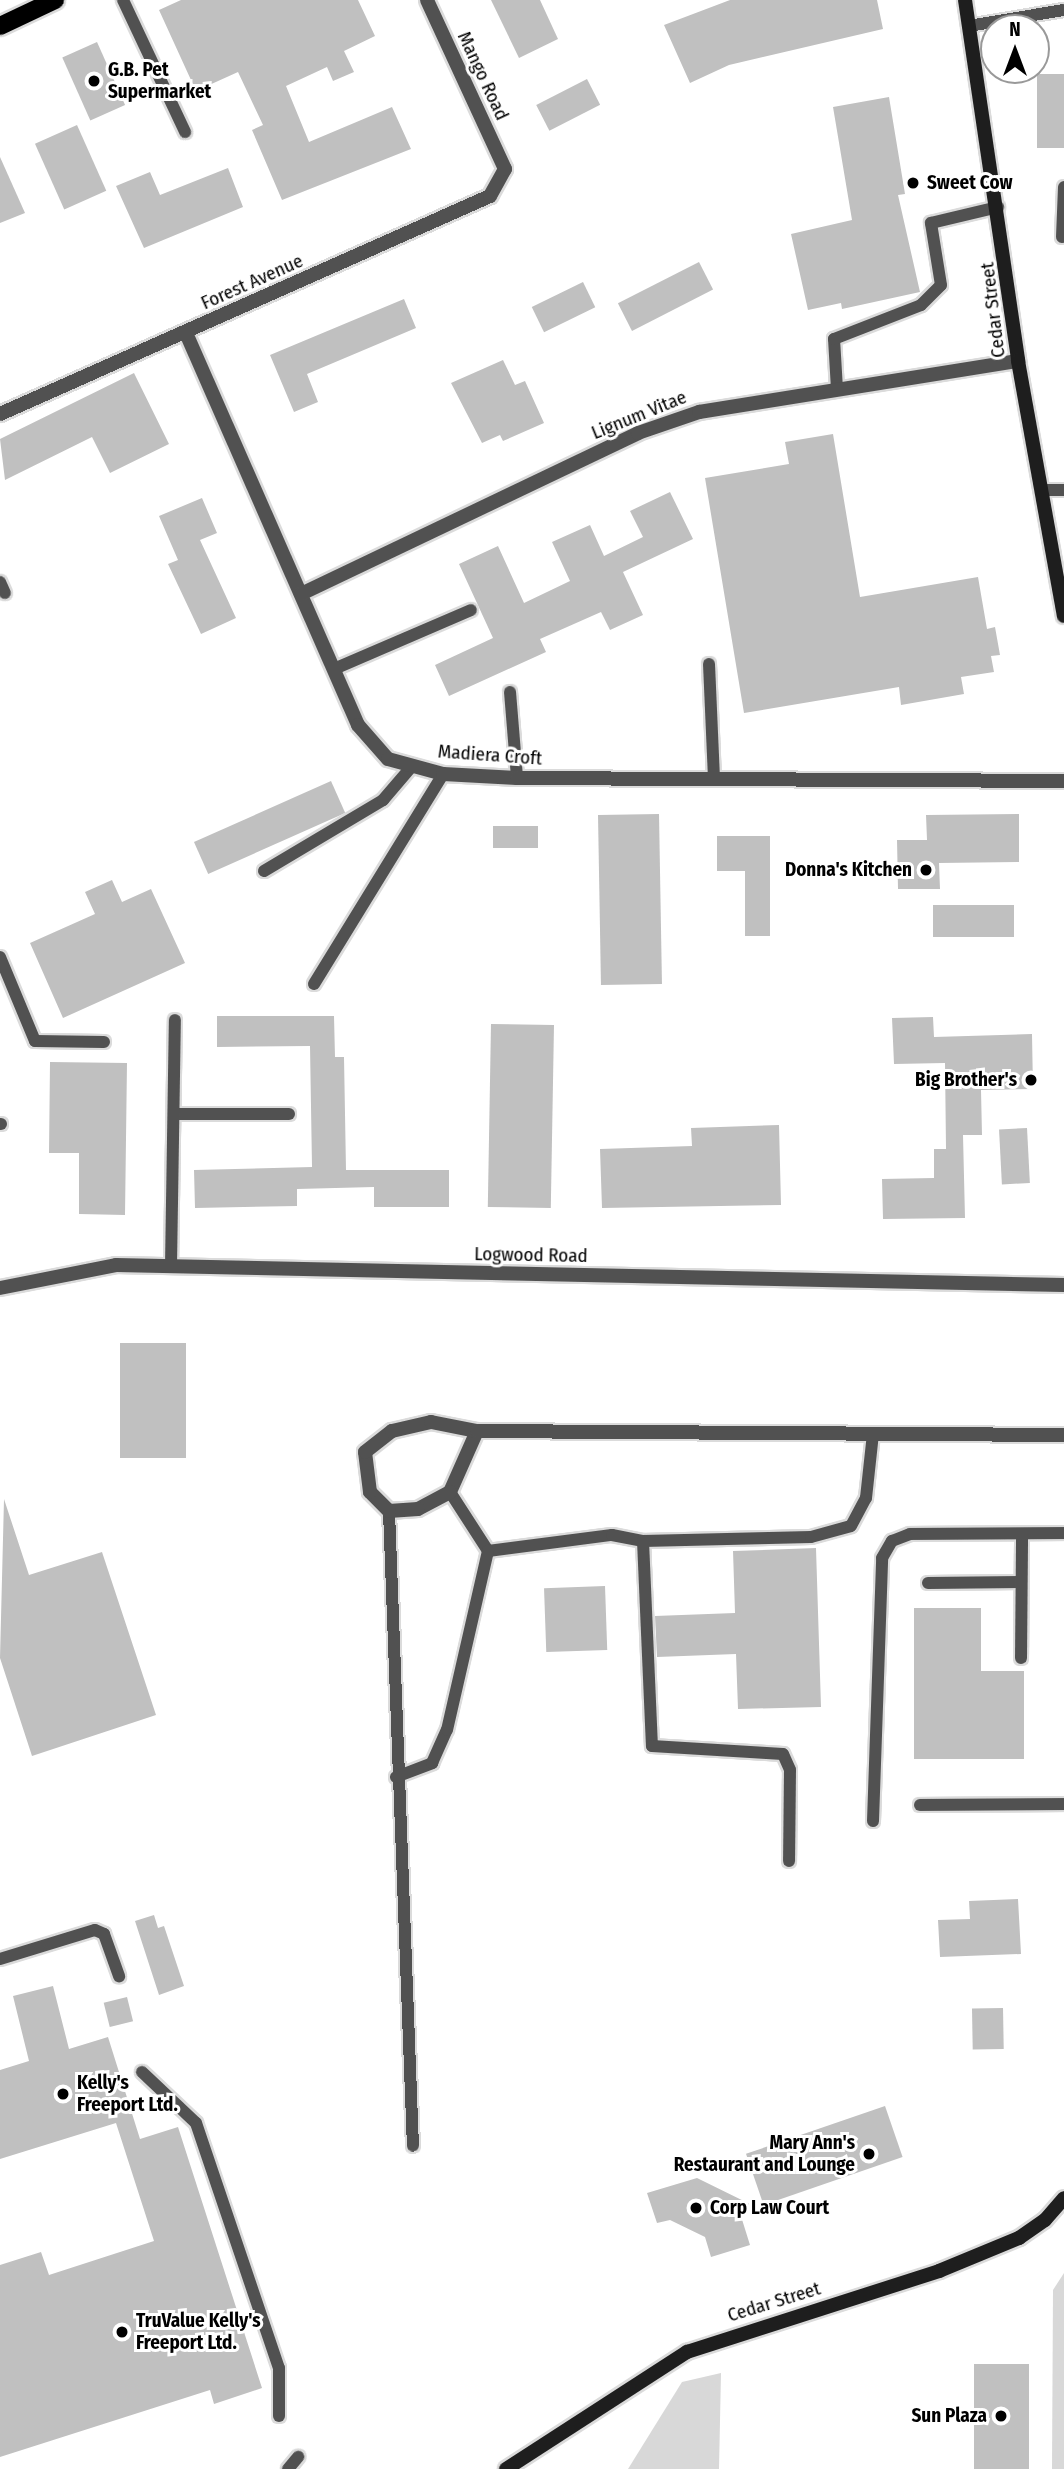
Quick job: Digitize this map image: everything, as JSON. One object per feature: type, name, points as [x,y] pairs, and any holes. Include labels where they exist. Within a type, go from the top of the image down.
[{"type":"main road","points":[[0,26],[55,0]]},
{"type":"main road","name":"Cedar Street","points":[[965,0],[998,208],[1018,361],[1064,615]]},
{"type":"main road","name":"Cedar Street","points":[[506,2469],[687,2352],[939,2270],[1019,2238],[1045,2220],[1064,2198]]},
{"type":"street","name":"Mango Road","points":[[427,0],[505,169]]},
{"type":"street","name":"Forest Avenue","points":[[0,414],[490,196],[505,169]]},
{"type":"street","name":"Madiera Croft","points":[[186,333],[358,725],[388,759],[443,774],[517,778],[1064,781]]},
{"type":"street","name":"Lignum Vitae","points":[[301,594],[638,433],[699,412],[1018,361]]},
{"type":"street","name":"Logwood Road","points":[[0,1288],[116,1265],[1064,1285]]},
{"type":"street","points":[[477,1431],[450,1492],[418,1509],[389,1511],[370,1492],[365,1452],[392,1431],[431,1422],[477,1431],[1064,1435]]},
{"type":"lane","points":[[122,0],[185,132]]},
{"type":"lane","points":[[969,26],[1064,10]]},
{"type":"lane","points":[[1062,237],[1064,187]]},
{"type":"lane","points":[[837,389],[834,339],[921,305],[941,285],[931,223],[998,208]]},
{"type":"lane","points":[[1042,490],[1064,490]]},
{"type":"lane","points":[[334,669],[471,610]]},
{"type":"lane","points":[[709,664],[714,778]]},
{"type":"lane","points":[[510,692],[517,778]]},
{"type":"lane","points":[[264,871],[383,800],[412,766]]},
{"type":"lane","points":[[314,984],[443,774]]},
{"type":"lane","points":[[0,957],[35,1041],[104,1042]]},
{"type":"lane","points":[[171,1266],[175,1020]]},
{"type":"lane","points":[[174,1114],[289,1114]]},
{"type":"lane","points":[[488,1550],[612,1535],[643,1541],[811,1536],[851,1526],[866,1498],[873,1434]]},
{"type":"lane","points":[[396,1777],[432,1763],[447,1730],[488,1550],[450,1492]]},
{"type":"lane","points":[[389,1511],[396,1777],[414,2146]]},
{"type":"lane","points":[[873,1821],[882,1558],[892,1541],[910,1534],[1064,1533]]},
{"type":"lane","points":[[1021,1658],[1022,1534]]},
{"type":"lane","points":[[643,1541],[652,1746],[783,1754],[790,1770],[789,1861]]},
{"type":"lane","points":[[928,1583],[1021,1582]]},
{"type":"lane","points":[[920,1805],[1064,1804]]},
{"type":"lane","points":[[0,1959],[95,1930],[104,1934],[119,1976]]},
{"type":"lane","points":[[142,2072],[196,2123],[279,2368],[279,2416]]},
{"type":"lane","points":[[289,2469],[298,2456]]},
{"type":"shaded area","points":[[1064,2273],[1064,2469],[1052,2469],[1053,2290]]},
{"type":"shaded area","points":[[721,2373],[719,2469],[628,2469],[682,2382]]},
{"type":"building","points":[[181,0],[358,0],[375,36],[344,51],[354,72],[333,81],[327,67],[286,86],[309,142],[392,107],[411,149],[282,200],[252,130],[263,125],[238,72],[196,91],[159,10]]},
{"type":"building","points":[[491,0],[540,0],[558,39],[519,58]]},
{"type":"building","points":[[730,0],[877,0],[883,29],[729,65],[690,83],[664,25]]},
{"type":"building","name":"G.B. Pet Supermarket","points":[[97,42],[125,105],[90,120],[62,57]]},
{"type":"building","points":[[1050,74],[1064,74],[1064,148],[1037,148],[1037,84],[1050,84]]},
{"type":"building","points":[[587,79],[600,105],[549,131],[536,105]]},
{"type":"building","points":[[889,97],[905,194],[898,195],[920,292],[842,309],[841,303],[808,310],[791,234],[852,220],[833,107]]},
{"type":"building","points":[[77,125],[106,191],[64,209],[35,144]]},
{"type":"building","points":[[0,157],[25,213],[0,223]]},
{"type":"building","points":[[228,168],[243,207],[144,248],[116,186],[150,172],[160,195]]},
{"type":"building","points":[[699,262],[713,290],[632,331],[618,303]]},
{"type":"building","points":[[583,282],[595,307],[544,332],[532,307]]},
{"type":"building","points":[[404,299],[416,328],[307,374],[318,402],[294,412],[270,355]]},
{"type":"building","points":[[503,360],[515,385],[525,381],[544,423],[503,441],[500,435],[482,443],[451,383]]},
{"type":"building","points":[[134,373],[169,444],[110,473],[92,437],[5,480],[0,439]]},
{"type":"building","points":[[833,434],[860,597],[978,577],[987,629],[995,627],[1000,655],[991,656],[994,672],[961,677],[964,694],[901,705],[899,687],[744,713],[705,478],[789,464],[785,442]]},
{"type":"building","points":[[670,492],[693,539],[623,572],[643,615],[610,630],[601,612],[540,639],[546,652],[449,696],[435,665],[493,638],[459,564],[498,546],[524,603],[570,581],[552,542],[590,525],[604,556],[643,537],[630,511]]},
{"type":"building","points":[[202,498],[217,533],[200,540],[236,618],[201,634],[168,564],[178,560],[159,516]]},
{"type":"building","points":[[331,781],[345,813],[208,874],[194,842]]},
{"type":"building","points":[[659,814],[662,984],[601,985],[598,815]]},
{"type":"building","points":[[1019,814],[1019,862],[939,863],[940,889],[898,889],[897,840],[927,840],[926,815]]},
{"type":"building","points":[[493,826],[538,826],[538,848],[493,848]]},
{"type":"building","points":[[717,836],[770,836],[770,936],[745,936],[745,871],[717,871]]},
{"type":"building","points":[[112,880],[122,902],[151,889],[185,963],[63,1018],[30,943],[95,914],[85,892]]},
{"type":"building","points":[[933,905],[1014,905],[1014,937],[933,937]]},
{"type":"building","points":[[217,1016],[334,1016],[335,1057],[344,1057],[346,1170],[449,1170],[449,1207],[374,1207],[374,1187],[297,1189],[297,1206],[195,1208],[194,1170],[312,1167],[310,1046],[217,1047]]},
{"type":"building","points":[[933,1017],[934,1037],[1032,1034],[1033,1089],[981,1090],[982,1135],[963,1135],[965,1218],[883,1219],[882,1179],[934,1178],[934,1149],[946,1149],[945,1063],[894,1064],[892,1018]]},
{"type":"building","points":[[491,1024],[554,1025],[551,1208],[488,1207]]},
{"type":"building","points":[[50,1062],[127,1063],[125,1215],[79,1214],[79,1153],[49,1153]]},
{"type":"building","points":[[779,1125],[781,1205],[602,1208],[600,1149],[692,1146],[691,1128]]},
{"type":"building","points":[[1027,1128],[1030,1183],[1002,1184],[999,1129]]},
{"type":"building","points":[[120,1343],[186,1343],[186,1458],[120,1458]]},
{"type":"building","points":[[4,1499],[29,1575],[102,1552],[156,1715],[32,1756],[0,1658]]},
{"type":"building","points":[[816,1548],[821,1707],[738,1709],[736,1654],[657,1657],[655,1616],[735,1613],[733,1551]]},
{"type":"building","points":[[605,1586],[607,1650],[546,1652],[544,1588]]},
{"type":"building","points":[[914,1608],[981,1608],[981,1671],[1024,1671],[1024,1759],[914,1759]]},
{"type":"building","points":[[1018,1899],[1021,1954],[940,1957],[938,1920],[970,1919],[969,1901]]},
{"type":"building","points":[[154,1915],[158,1928],[164,1926],[184,1986],[159,1995],[135,1921]]},
{"type":"building","name":"TruValue Kelly's Freeport Ltd.","points":[[53,1986],[69,2049],[108,2037],[140,2139],[178,2127],[262,2388],[214,2404],[210,2390],[0,2457],[0,2265],[41,2252],[49,2275],[154,2241],[116,2123],[0,2159],[0,2070],[29,2061],[13,1996]]},
{"type":"building","points":[[127,1997],[133,2021],[110,2027],[104,2003]]},
{"type":"building","points":[[1003,2008],[1004,2049],[973,2050],[972,2009]]},
{"type":"building","points":[[885,2106],[903,2157],[764,2205],[746,2154]]},
{"type":"building","name":"Corp Law Court","points":[[697,2178],[756,2207],[740,2213],[750,2245],[711,2257],[705,2237],[670,2220],[657,2223],[647,2193]]},
{"type":"building","name":"Sun Plaza","points":[[974,2364],[1029,2364],[1029,2469],[974,2469]]},
{"type":"place","name":"G.B. Pet Supermarket","points":[[94,81]]},
{"type":"place","name":"Sweet Cow","points":[[913,183]]},
{"type":"place","name":"Donna's Kitchen","points":[[926,870]]},
{"type":"place","name":"Big Brother's","points":[[1031,1080]]},
{"type":"place","name":"Kelly's Freeport Ltd.","points":[[63,2094]]},
{"type":"place","name":"Mary Ann's Restaurant and Lounge","points":[[869,2154]]},
{"type":"place","name":"Corp Law Court","points":[[696,2208]]},
{"type":"place","name":"TruValue Kelly's Freeport Ltd.","points":[[122,2332]]},
{"type":"place","name":"Sun Plaza","points":[[1001,2416]]}]
